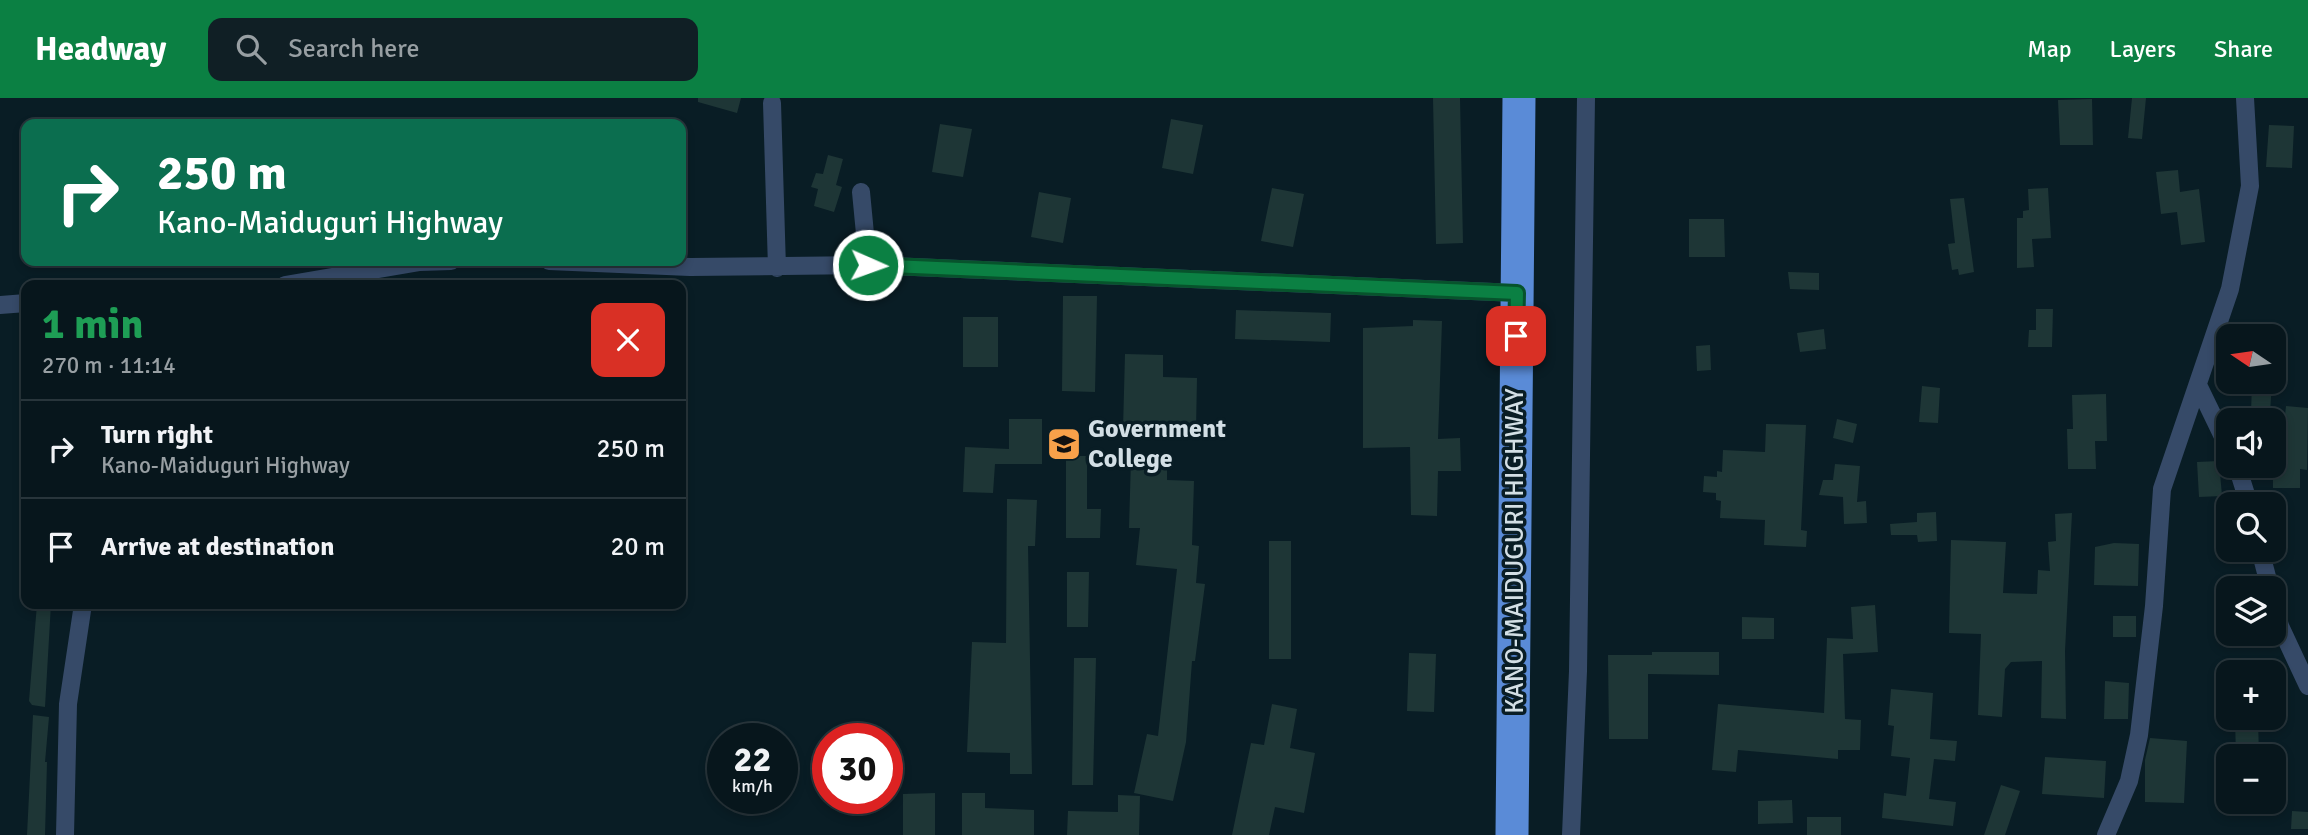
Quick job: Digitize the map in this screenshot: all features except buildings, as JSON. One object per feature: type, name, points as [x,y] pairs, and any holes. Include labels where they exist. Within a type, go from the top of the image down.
[{"type":"highway","name":"KANO-MAIDUGURI HIGHWAY","points":[[1512,835],[1519,98]]},
{"type":"highway","name":"KANO-MAIDUGURI HIGHWAY","points":[[1533,835],[1538,98]]},
{"type":"street","points":[[1571,835],[1578,671],[1586,98]]},
{"type":"street","points":[[2106,835],[2129,781],[2139,735],[2154,606],[2162,489],[2230,289],[2250,186],[2245,98]]},
{"type":"street","points":[[772,103],[777,268]]},
{"type":"street","points":[[861,192],[868,265]]},
{"type":"street","points":[[686,265],[777,268],[868,265],[1517,293]]},
{"type":"street","points":[[314,280],[397,266]]},
{"type":"street","points":[[0,304],[21,303]]},
{"type":"street","points":[[2198,385],[2216,422]]},
{"type":"street","points":[[65,835],[68,704],[82,609]]},
{"type":"street","points":[[2286,639],[2308,686]]},
{"type":"place","name":"Government College","points":[[1064,444]]},
{"type":"route","points":[[868,265],[1517,293],[1516,336]]}]
